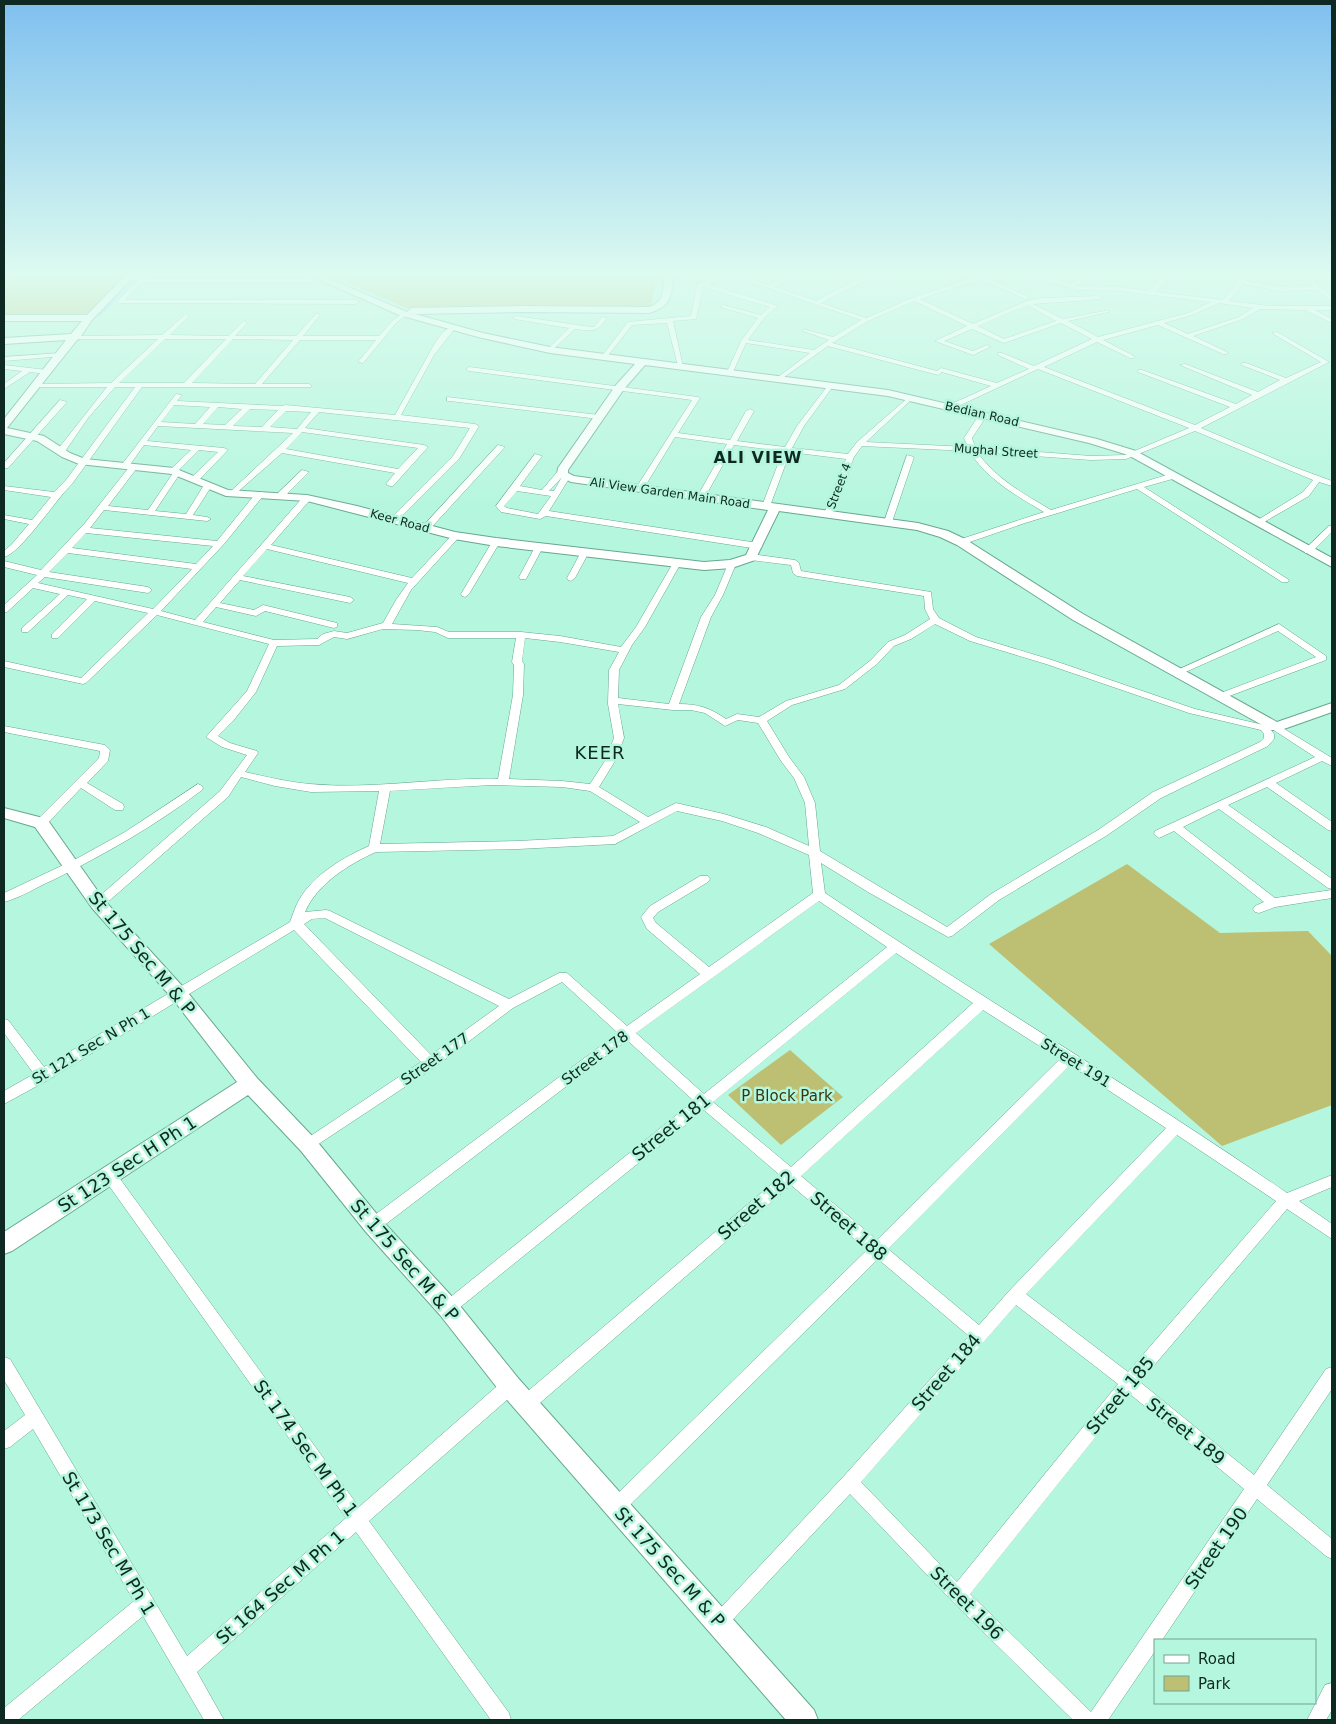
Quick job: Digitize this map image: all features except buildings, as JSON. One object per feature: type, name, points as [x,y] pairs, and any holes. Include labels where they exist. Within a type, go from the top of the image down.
[{"type":"street","points":[[4,358],[48,356]]},
{"type":"street","points":[[4,426],[61,356]]},
{"type":"street","points":[[61,451],[88,414],[114,384],[145,356]]},
{"type":"street","points":[[186,385],[213,356]]},
{"type":"street","points":[[257,386],[282,356]]},
{"type":"street","points":[[361,362],[366,356]]},
{"type":"street","points":[[397,417],[431,356]]},
{"type":"street","name":"Bedian Road","points":[[600,356],[780,378],[910,398],[984,414],[1132,453],[1332,563]]},
{"type":"street","points":[[679,356],[681,366]]},
{"type":"street","points":[[730,372],[737,356]]},
{"type":"street","points":[[780,378],[810,356]]},
{"type":"street","points":[[875,356],[938,373],[942,370],[995,385]]},
{"type":"street","points":[[1006,356],[1195,428],[1332,484]]},
{"type":"street","points":[[952,407],[1059,356]]},
{"type":"street","name":"Mughal Street","points":[[860,444],[971,449],[1091,458],[1126,457],[1195,428],[1286,380],[1326,362],[1316,356]]},
{"type":"street","points":[[538,456],[500,506],[504,510],[540,516],[544,513],[556,494],[564,475],[599,417],[642,362]]},
{"type":"street","points":[[1244,364],[1286,380]]},
{"type":"street","points":[[4,366],[47,372]]},
{"type":"street","points":[[1183,366],[1259,395]]},
{"type":"street","points":[[469,369],[696,398],[640,488]]},
{"type":"street","points":[[4,387],[28,370]]},
{"type":"street","points":[[1140,371],[1236,406]]},
{"type":"street","points":[[4,555],[15,546],[56,495],[69,482],[142,384]]},
{"type":"street","points":[[37,385],[309,386]]},
{"type":"street","points":[[754,551],[788,448],[801,426],[831,385]]},
{"type":"street","points":[[4,610],[45,574],[104,508],[142,443],[178,395]]},
{"type":"street","name":"Street 4","points":[[828,514],[850,457],[860,444],[910,398]]},
{"type":"street","points":[[450,399],[599,417]]},
{"type":"street","points":[[6,466],[63,402]]},
{"type":"street","points":[[172,403],[285,407],[476,426],[456,457],[393,520]]},
{"type":"street","points":[[197,426],[217,404]]},
{"type":"street","points":[[227,428],[249,406]]},
{"type":"street","points":[[264,429],[285,407]]},
{"type":"street","points":[[233,494],[299,431],[317,410]]},
{"type":"street","points":[[701,497],[750,411]]},
{"type":"street","points":[[984,414],[968,438],[971,449],[991,473],[1051,513]]},
{"type":"street","points":[[156,424],[299,431],[424,446],[390,484]]},
{"type":"street","name":"Keer Road","points":[[4,431],[48,441],[61,451],[83,462],[175,472],[208,487],[233,494],[281,495],[308,498],[426,528],[496,542],[704,566],[732,564],[754,551]]},
{"type":"street","points":[[673,435],[850,457]]},
{"type":"street","points":[[142,443],[224,450],[194,480]]},
{"type":"street","points":[[426,528],[501,447]]},
{"type":"street","points":[[150,513],[175,472],[197,448]]},
{"type":"street","points":[[280,450],[400,472]]},
{"type":"street","points":[[888,522],[910,458]]},
{"type":"street","points":[[281,495],[305,472]]},
{"type":"street","points":[[544,492],[564,475]]},
{"type":"street","name":"Ali View Garden Main Road","points":[[564,475],[701,497],[888,522],[944,534],[962,542],[1078,617],[1276,727]]},
{"type":"street","points":[[962,542],[1173,476]]},
{"type":"street","points":[[1259,523],[1306,494],[1317,478]]},
{"type":"street","points":[[188,517],[208,487]]},
{"type":"street","points":[[1139,487],[1285,580]]},
{"type":"street","points":[[4,488],[56,495]]},
{"type":"street","points":[[515,488],[556,494]]},
{"type":"street","points":[[4,664],[83,681],[156,612],[219,544],[260,494]]},
{"type":"street","points":[[197,623],[308,498]]},
{"type":"street","points":[[104,508],[207,519]]},
{"type":"street","points":[[430,1064],[295,924],[304,901],[322,881],[350,859],[374,848],[518,845],[615,840],[676,807],[724,818],[762,830],[813,852],[872,890],[948,934],[995,897],[1102,833],[1157,795],[1264,744],[1269,739],[1269,734],[1264,728],[1192,711],[1049,662],[974,639],[936,620],[929,609],[928,594],[798,573],[795,563],[754,551],[544,513]]},
{"type":"street","points":[[4,517],[34,523]]},
{"type":"street","points":[[1308,551],[1332,528]]},
{"type":"street","points":[[85,530],[219,544]]},
{"type":"street","points":[[386,626],[393,611],[413,581],[458,535]]},
{"type":"street","points":[[465,594],[496,542]]},
{"type":"street","points":[[266,546],[413,581]]},
{"type":"street","points":[[523,577],[539,547]]},
{"type":"street","points":[[67,550],[198,567]]},
{"type":"street","points":[[571,578],[585,552]]},
{"type":"street","points":[[593,788],[610,761],[619,738],[613,700],[614,670],[624,650],[677,563]]},
{"type":"street","points":[[4,564],[45,574],[148,590]]},
{"type":"street","points":[[673,707],[706,617],[719,595],[732,564]]},
{"type":"street","points":[[238,577],[350,600]]},
{"type":"street","points":[[33,585],[156,612],[274,643],[319,642],[326,636],[334,634],[347,636],[386,626],[417,626],[437,630],[448,635],[521,636],[560,639],[624,650]]},
{"type":"street","points":[[25,630],[67,592]]},
{"type":"street","points":[[54,636],[93,598]]},
{"type":"street","points":[[213,604],[256,613],[263,608],[334,625]]},
{"type":"street","points":[[613,700],[673,707],[692,707],[708,711],[725,723],[737,718],[761,720],[789,704],[842,687],[874,662],[891,644],[936,620]]},
{"type":"street","points":[[1178,672],[1279,628],[1323,658],[1221,696]]},
{"type":"street","points":[[503,783],[518,695],[520,664],[517,662],[521,636]]},
{"type":"street","points":[[98,904],[224,794],[238,774],[252,753],[226,745],[211,737],[229,719],[250,692],[274,643]]},
{"type":"street","points":[[1276,727],[1332,707]]},
{"type":"street","points":[[761,720],[785,759],[799,777],[810,803],[813,852],[819,895]]},
{"type":"street","points":[[1276,727],[1328,760]]},
{"type":"street","points":[[4,729],[101,747],[105,750],[104,759],[41,823],[4,814]]},
{"type":"street","points":[[1158,834],[1267,782],[1328,760]]},
{"type":"street","points":[[238,774],[275,784],[311,788],[385,787],[429,784],[562,784],[593,788],[648,822]]},
{"type":"street","points":[[1267,782],[1332,827]]},
{"type":"street","points":[[80,784],[119,807]]},
{"type":"street","points":[[374,848],[385,787]]},
{"type":"street","points":[[4,898],[71,866],[137,831],[172,809],[198,788]]},
{"type":"street","points":[[1220,804],[1332,884]]},
{"type":"street","name":"St 175 Sec M & P","points":[[41,823],[98,904],[178,993],[250,1084],[308,1144],[373,1225],[448,1308],[510,1386],[527,1403],[804,1720]]},
{"type":"street","points":[[1175,826],[1273,903]]},
{"type":"street","points":[[704,879],[654,909],[647,917],[651,926],[709,974]]},
{"type":"street","points":[[1259,908],[1273,903],[1332,894]]},
{"type":"street","name":"Street 191","points":[[819,895],[982,1004],[1176,1126],[1332,1232]]},
{"type":"street","name":"Street 178","points":[[373,1225],[627,1033],[819,895]]},
{"type":"street","name":"St 121 Sec N Ph 1","points":[[4,1098],[310,915],[326,914],[509,1005]]},
{"type":"street","name":"Street 181","points":[[448,1308],[895,947]]},
{"type":"street","name":"Street 177","points":[[308,1144],[430,1064],[509,1005],[563,976]]},
{"type":"street","name":"Street 188","points":[[563,976],[703,1101],[979,1335]]},
{"type":"street","name":"Street 182","points":[[527,1403],[791,1176],[982,1004]]},
{"type":"street","points":[[4,1024],[42,1076]]},
{"type":"street","points":[[617,1506],[1068,1059]]},
{"type":"street","name":"St 123 Sec H Ph 1","points":[[4,1244],[250,1084]]},
{"type":"street","name":"Street 184","points":[[719,1622],[850,1482],[1014,1295],[1176,1126]]},
{"type":"street","name":"St 174 Sec M Ph 1","points":[[110,1176],[502,1720]]},
{"type":"street","points":[[1286,1200],[1332,1181]]},
{"type":"street","name":"Street 185","points":[[958,1595],[1129,1383],[1286,1200]]},
{"type":"street","name":"Street 189","points":[[1014,1295],[1129,1383],[1332,1550]]},
{"type":"street","name":"St 173 Sec M Ph 1","points":[[4,1364],[215,1720]]},
{"type":"street","name":"Street 190","points":[[1098,1720],[1332,1375]]},
{"type":"street","name":"St 164 Sec M Ph 1","points":[[185,1670],[510,1386]]},
{"type":"street","points":[[4,1441],[35,1418]]},
{"type":"street","name":"Street 196","points":[[850,1482],[958,1595],[1086,1720]]},
{"type":"street","points":[[4,1720],[145,1603]]},
{"type":"street","points":[[1316,1720],[1332,1692]]},
{"type":"green space","points":[[1127,864],[1220,933],[1308,931],[1332,956],[1332,1105],[1222,1146],[989,944]]},
{"type":"green space","name":"P Block Park","points":[[790,1050],[843,1097],[781,1145],[728,1095]]},
{"type":"district","name":"ALI VIEW","points":[[758,457]]},
{"type":"district","name":"KEER","points":[[600,752]]}]
